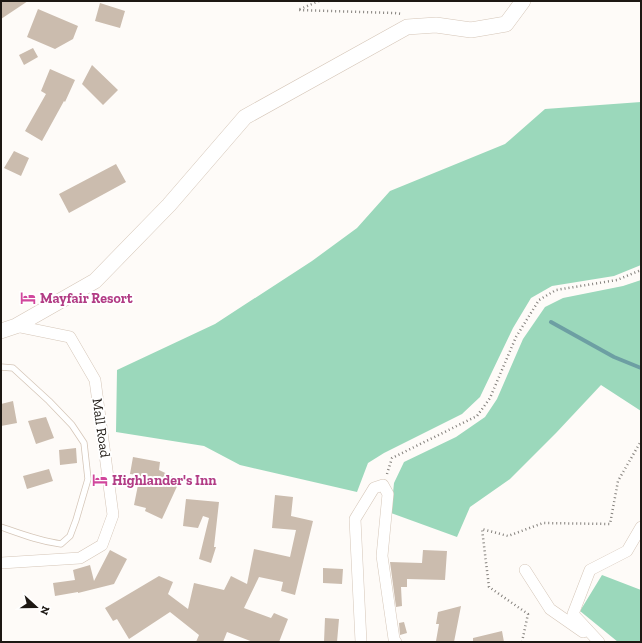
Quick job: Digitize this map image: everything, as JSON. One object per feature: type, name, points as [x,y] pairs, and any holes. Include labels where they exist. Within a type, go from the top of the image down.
[{"type":"main road","points":[[1,331],[16,326],[95,281],[169,205],[245,117],[407,28],[436,25],[471,30],[506,24],[523,1]]},
{"type":"street","name":"Mall Road","points":[[1,564],[80,558],[102,546],[113,515],[95,380],[70,337],[16,326]]},
{"type":"street","points":[[361,642],[355,519],[374,488],[383,485],[388,494],[382,556],[394,639],[396,642]]},
{"type":"street","points":[[599,642],[573,614],[590,570],[627,551],[641,527]]},
{"type":"street","points":[[525,570],[550,609],[599,642]]},
{"type":"lane","points":[[1,367],[13,368],[72,424],[84,443],[88,478],[70,536],[61,544],[26,536],[1,527]]},
{"type":"path","points":[[319,1],[298,10],[403,14]]},
{"type":"path","points":[[383,485],[392,458],[477,416],[490,398],[516,337],[539,300],[556,290],[618,280],[641,270]]},
{"type":"path","points":[[522,642],[528,614],[489,587],[482,529],[508,536],[543,523],[610,524],[618,481],[641,441]]},
{"type":"green space","points":[[641,102],[641,265],[614,276],[552,286],[531,298],[513,328],[480,397],[462,414],[384,453],[368,463],[357,492],[240,465],[204,446],[116,432],[117,370],[215,324],[312,261],[357,228],[390,191],[505,144],[545,109]]},
{"type":"green space","points":[[641,280],[641,411],[601,385],[510,479],[470,507],[457,537],[391,513],[394,483],[404,462],[456,437],[485,417],[497,399],[523,339],[545,307],[563,298],[623,286]]},
{"type":"green space","points":[[602,575],[641,590],[641,642],[618,642],[580,611]]},
{"type":"building","points":[[1,1],[28,1],[1,19]]},
{"type":"building","points":[[100,3],[125,11],[120,28],[95,21]]},
{"type":"building","points":[[38,9],[78,26],[73,39],[55,49],[27,37]]},
{"type":"building","points":[[33,48],[38,57],[24,65],[19,55]]},
{"type":"building","points":[[92,65],[118,90],[103,105],[82,84]]},
{"type":"building","points":[[50,69],[75,80],[65,102],[64,101],[42,141],[25,131],[46,94],[41,91]]},
{"type":"building","points":[[14,151],[29,158],[21,176],[4,168]]},
{"type":"building","points":[[116,164],[126,182],[69,213],[59,194]]},
{"type":"building","points":[[13,401],[17,423],[1,426],[1,404]]},
{"type":"building","points":[[46,417],[54,438],[36,444],[28,421]]},
{"type":"building","points":[[76,448],[77,463],[60,465],[59,450]]},
{"type":"building","points":[[133,457],[160,462],[159,470],[180,480],[162,519],[145,511],[146,508],[134,505],[140,475],[130,474]]},
{"type":"building","points":[[49,469],[53,481],[27,489],[23,476]]},
{"type":"building","points":[[275,495],[293,497],[291,516],[313,521],[295,595],[281,591],[283,582],[259,577],[244,608],[271,618],[274,613],[288,619],[279,642],[253,642],[227,632],[223,642],[196,642],[199,635],[170,612],[129,639],[117,619],[113,621],[105,608],[159,576],[173,582],[168,594],[188,609],[194,583],[224,590],[231,576],[247,584],[254,549],[290,557],[296,530],[272,528]]},
{"type":"building","points":[[186,499],[219,502],[214,547],[216,547],[211,563],[199,559],[209,518],[203,516],[198,528],[183,526]]},
{"type":"building","points":[[110,550],[127,559],[114,584],[78,593],[55,596],[53,583],[75,580],[73,570],[90,565],[94,581]]},
{"type":"building","points":[[423,550],[447,551],[445,580],[407,579],[407,587],[401,587],[402,606],[396,607],[390,562],[422,563]]},
{"type":"building","points":[[323,568],[343,569],[342,584],[323,583]]},
{"type":"building","points":[[461,606],[454,642],[436,641],[439,624],[436,624],[438,612]]},
{"type":"building","points":[[325,618],[339,619],[337,642],[324,642]]},
{"type":"building","points":[[404,622],[407,633],[400,635],[399,623]]},
{"type":"building","points":[[502,631],[504,642],[473,642],[473,638]]},
{"type":"waterway","points":[[551,322],[614,357],[641,368]]},
{"type":"place","name":"Mayfair Resort","points":[[28,298]]},
{"type":"place","name":"Highlander's Inn","points":[[100,480]]}]
